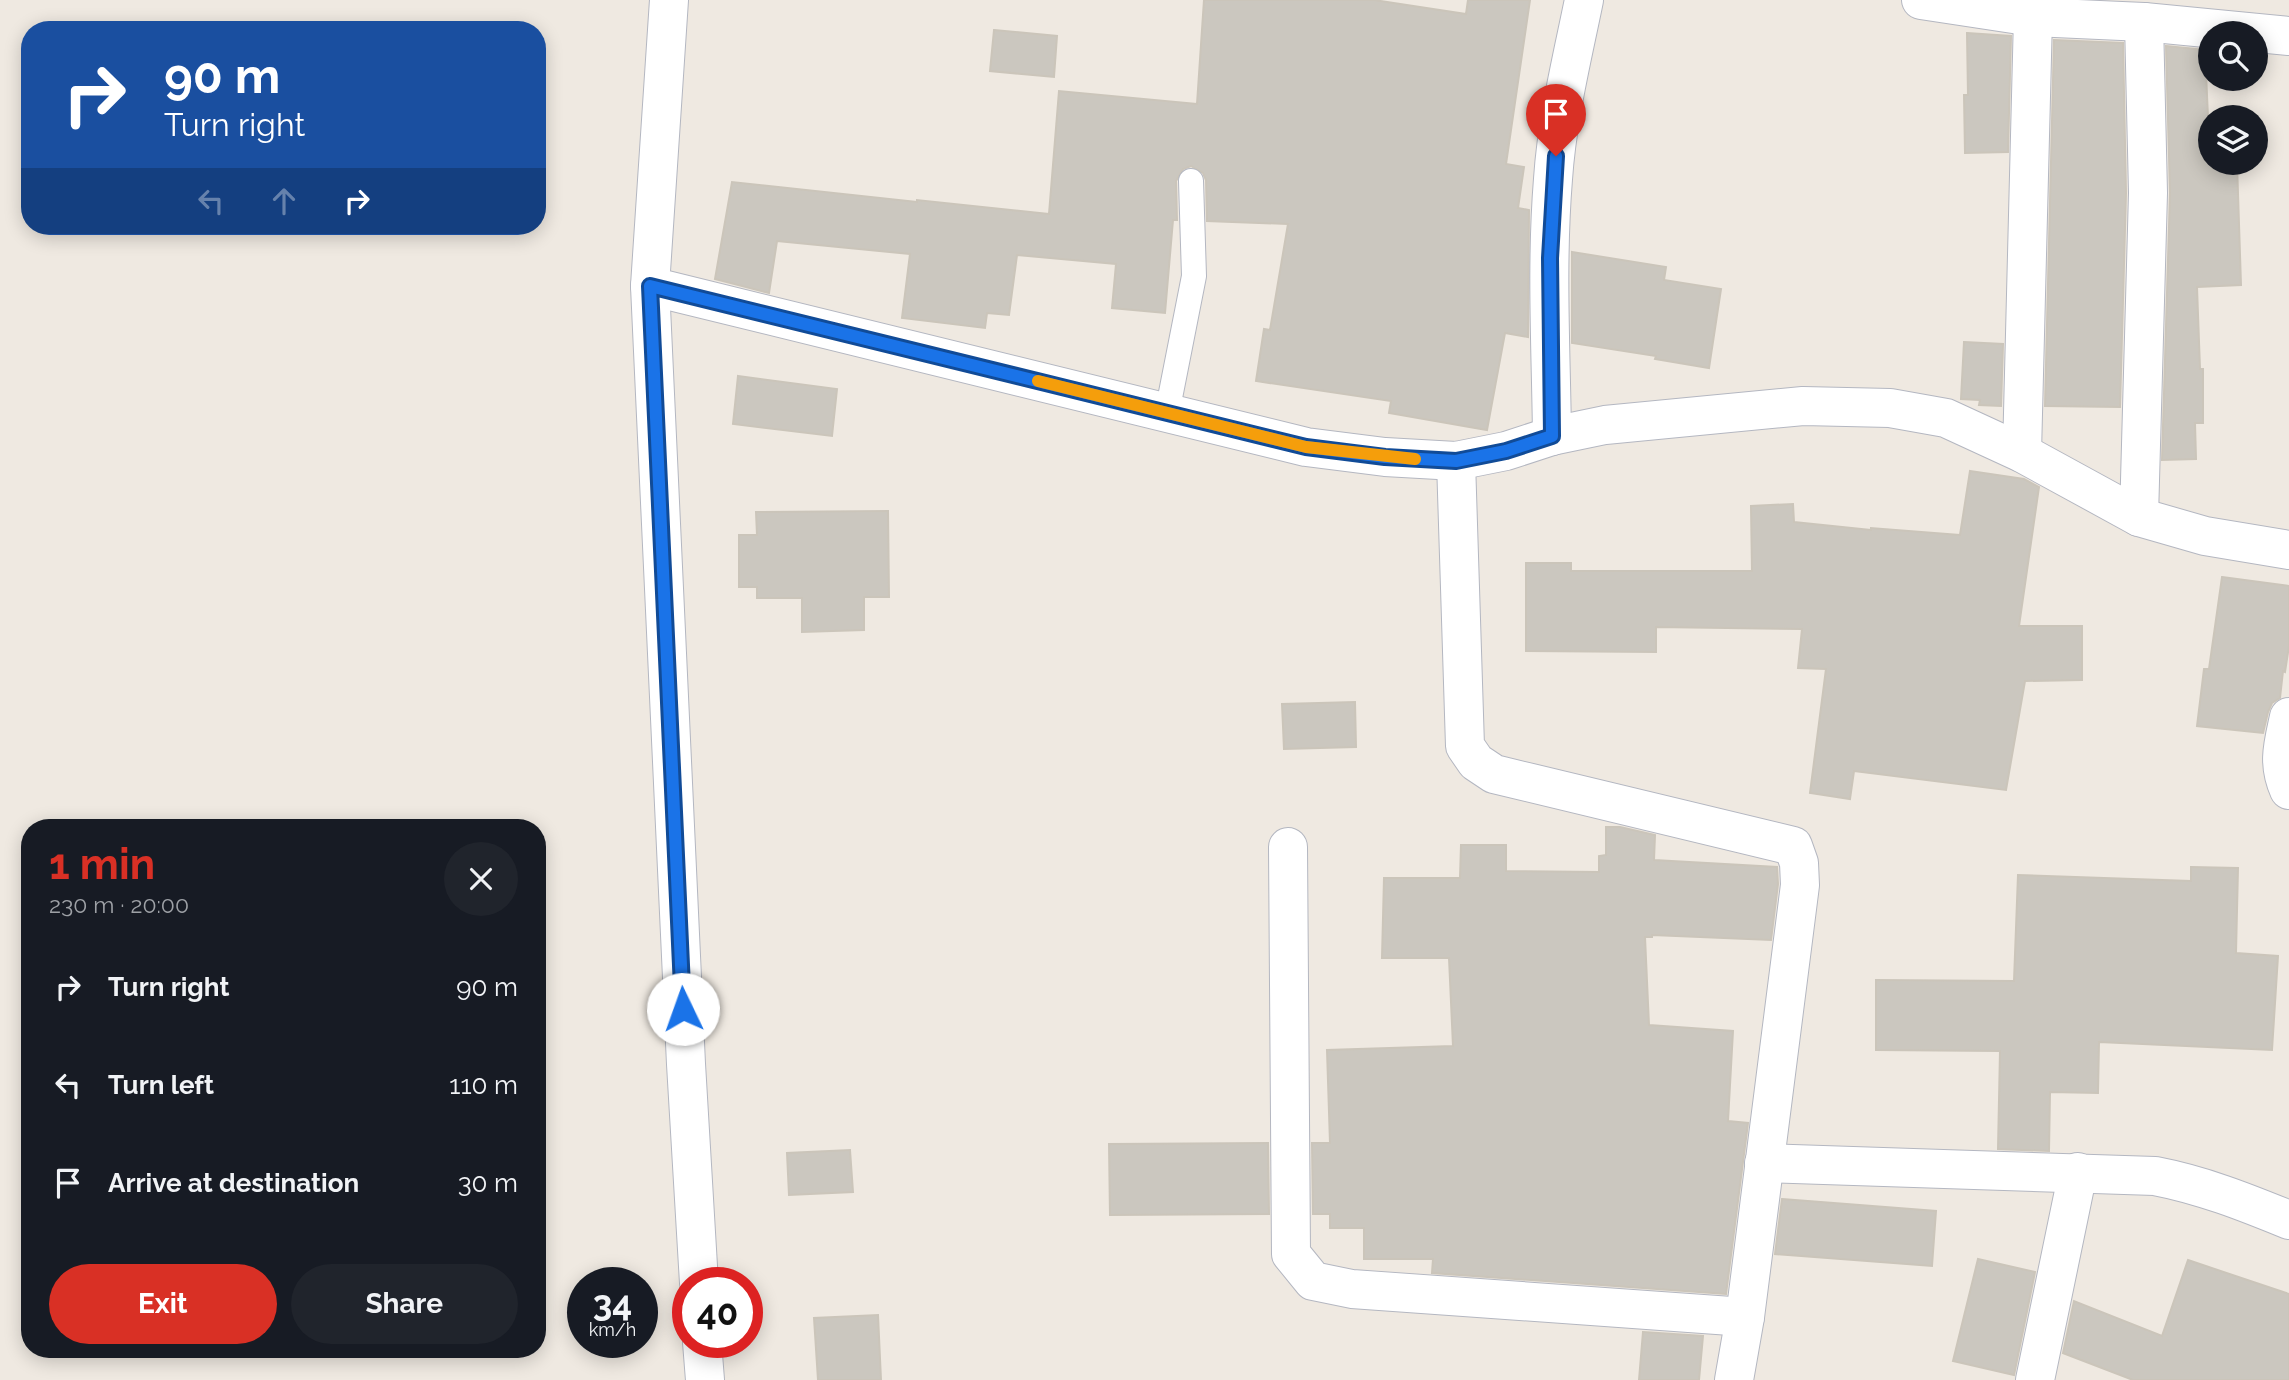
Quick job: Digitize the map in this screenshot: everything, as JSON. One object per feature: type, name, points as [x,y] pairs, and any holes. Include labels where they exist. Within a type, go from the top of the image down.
[{"type":"street","points":[[669,0],[650,286],[685,1050],[698,1267]]},
{"type":"street","points":[[1552,436],[1550,258],[1553,178],[1565,89],[1584,0]]},
{"type":"street","points":[[1921,0],[2033,17],[2144,22],[2289,36]]},
{"type":"street","points":[[2022,453],[2033,17]]},
{"type":"street","points":[[2139,517],[2148,193],[2144,22]]},
{"type":"street","points":[[650,286],[1306,447],[1385,457],[1456,461],[1605,425],[1803,406],[1889,408],[1947,418],[2022,453],[2139,517],[2205,536],[2289,550]]},
{"type":"street","points":[[1456,461],[1465,746],[1476,762],[1494,774],[1793,846],[1799,863],[1800,886],[1745,1317],[1734,1380]]},
{"type":"street","points":[[2289,717],[2283,744],[2282,773],[2289,790]]},
{"type":"street","points":[[1288,847],[1291,1254],[1313,1281],[1352,1289],[1745,1317]]},
{"type":"street","points":[[1765,1163],[2155,1175],[2183,1181],[2289,1220]]},
{"type":"street","points":[[2035,1380],[2078,1172]]},
{"type":"street","points":[[703,1358],[705,1380]]},
{"type":"lane","points":[[1167,414],[1194,276],[1191,181]]},
{"type":"building","points":[[1204,0],[1374,0],[1466,14],[1468,0],[1530,0],[1506,164],[1524,167],[1518,208],[1529,210],[1528,337],[1505,333],[1487,430],[1389,413],[1391,401],[1256,381],[1264,329],[1270,330],[1288,224],[1207,221],[1206,180],[1203,173],[1191,166],[1183,169],[1176,181],[1177,220],[1173,220],[1165,313],[1112,308],[1116,264],[1017,255],[1009,315],[987,313],[985,328],[902,318],[910,254],[777,241],[769,293],[715,279],[732,182],[1049,214],[1059,91],[1197,104]]},
{"type":"building","points":[[994,30],[1057,36],[1054,77],[990,71]]},
{"type":"building","points":[[1967,33],[2011,36],[2008,152],[1965,153]]},
{"type":"building","points":[[2054,40],[2123,43],[2126,193],[2120,407],[2045,406]]},
{"type":"building","points":[[2166,46],[2198,49],[2198,91],[2207,91],[2207,105],[2198,105],[2198,175],[2237,175],[2241,285],[2197,287],[2200,369],[2203,369],[2203,423],[2195,423],[2196,459],[2162,460],[2170,193]]},
{"type":"building","points":[[1572,252],[1666,267],[1664,280],[1721,289],[1709,368],[1655,359],[1656,356],[1572,343]]},
{"type":"building","points":[[1964,342],[2003,344],[2001,406],[1979,405],[1980,400],[1961,399]]},
{"type":"building","points":[[738,376],[837,389],[832,436],[733,424]]},
{"type":"building","points":[[1970,471],[2024,479],[2039,487],[2019,626],[2082,626],[2082,680],[2025,681],[2006,790],[1854,771],[1850,799],[1810,793],[1826,669],[1798,668],[1802,629],[1656,627],[1656,652],[1526,651],[1526,563],[1571,563],[1571,571],[1752,571],[1751,506],[1793,504],[1794,522],[1960,535]]},
{"type":"building","points":[[888,511],[889,597],[864,597],[864,630],[802,632],[802,598],[757,598],[757,587],[739,587],[739,535],[757,535],[756,512]]},
{"type":"building","points":[[2222,577],[2289,586],[2289,646],[2285,672],[2283,671],[2280,698],[2272,703],[2263,733],[2197,726],[2204,669],[2209,669]]},
{"type":"building","points":[[1355,702],[1356,747],[1284,749],[1282,704]]},
{"type":"building","points":[[1606,827],[1620,827],[1655,835],[1654,860],[1777,867],[1778,884],[1771,940],[1652,935],[1645,937],[1649,1025],[1733,1031],[1728,1121],[1748,1123],[1726,1294],[1432,1273],[1433,1259],[1364,1259],[1364,1228],[1330,1228],[1330,1214],[1313,1214],[1312,1143],[1330,1143],[1327,1050],[1453,1046],[1449,958],[1382,958],[1384,878],[1460,878],[1461,845],[1506,845],[1506,871],[1599,872],[1599,856],[1606,855]]},
{"type":"building","points":[[2191,867],[2238,868],[2236,953],[2278,956],[2272,1050],[2099,1042],[2098,1093],[2050,1092],[2049,1151],[1998,1149],[2000,1051],[1876,1050],[1876,980],[2014,981],[2018,875],[2191,881]]},
{"type":"building","points":[[1268,1143],[1269,1214],[1110,1215],[1109,1144]]},
{"type":"building","points":[[850,1150],[853,1192],[789,1195],[787,1153]]},
{"type":"building","points":[[1782,1199],[1936,1211],[1932,1266],[1775,1254]]},
{"type":"building","points":[[1978,1259],[2035,1272],[2014,1375],[1953,1361]]},
{"type":"building","points":[[2188,1260],[2289,1294],[2289,1380],[2133,1380],[2063,1353],[2074,1301],[2162,1336]]},
{"type":"building","points":[[878,1315],[881,1380],[818,1380],[814,1318]]},
{"type":"building","points":[[1643,1332],[1703,1336],[1699,1380],[1639,1380]]},
{"type":"slow traffic","points":[[1038,381],[1306,447],[1415,459]]},
{"type":"route","points":[[683,1009],[650,286],[1306,447],[1385,457],[1456,461],[1506,451],[1552,436],[1550,258],[1556,156]]}]
